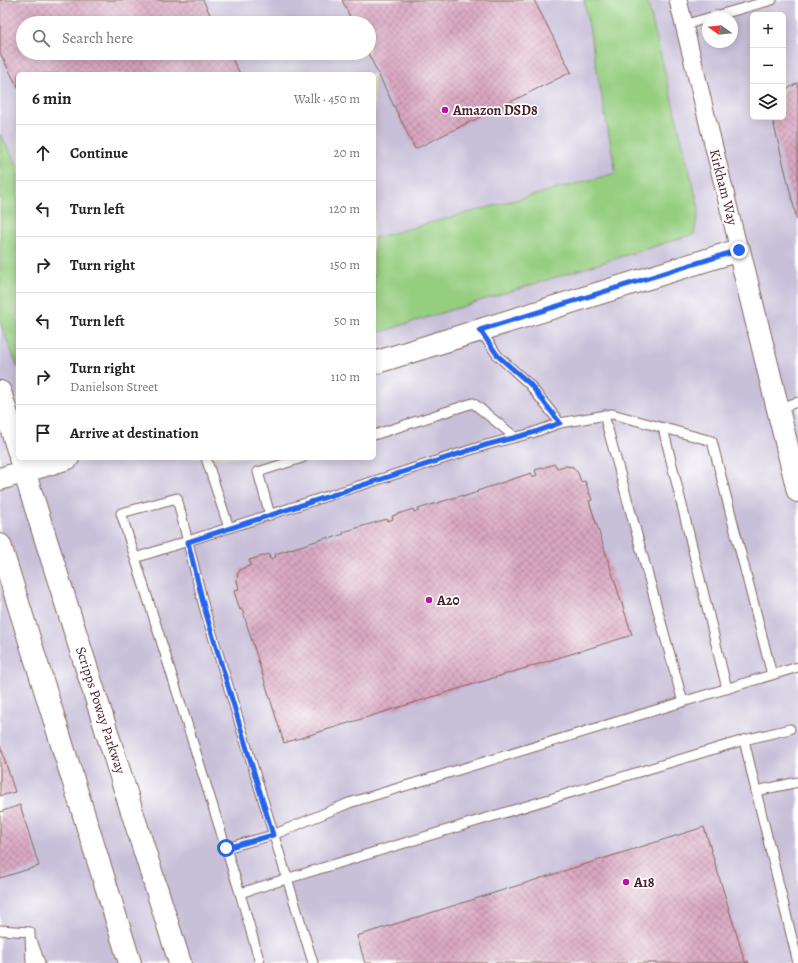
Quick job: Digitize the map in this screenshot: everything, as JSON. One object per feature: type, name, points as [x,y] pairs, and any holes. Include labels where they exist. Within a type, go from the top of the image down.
[{"type":"main road","points":[[376,362],[739,250]]},
{"type":"main road","name":"Kirkham Way","points":[[739,250],[788,405],[797,485]]},
{"type":"main road","points":[[0,392],[16,444]]},
{"type":"main road","points":[[0,479],[22,464],[53,460]]},
{"type":"main road","name":"Scripps Poway Parkway","points":[[22,464],[180,963]]},
{"type":"main road","points":[[0,545],[130,963]]},
{"type":"street","name":"Kirkham Way","points":[[678,0],[739,250]]},
{"type":"lane","points":[[729,12],[768,1]]},
{"type":"lane","points":[[684,25],[702,20]]},
{"type":"lane","points":[[480,330],[498,356],[530,384],[560,423]]},
{"type":"lane","points":[[376,434],[473,403],[515,437]]},
{"type":"lane","points":[[135,558],[486,445],[532,433],[560,423],[612,414],[712,441],[772,675]]},
{"type":"lane","points":[[604,415],[683,702]]},
{"type":"lane","points":[[663,428],[727,689]]},
{"type":"lane","points":[[207,460],[229,528]]},
{"type":"lane","points":[[270,515],[258,472],[296,460]]},
{"type":"lane","points":[[260,963],[240,893],[121,513],[177,498],[204,607],[313,963]]},
{"type":"lane","points":[[226,848],[273,835],[349,803],[798,667]]},
{"type":"lane","points":[[240,893],[744,740],[790,729]]},
{"type":"lane","points":[[744,740],[798,963]]},
{"type":"lane","points":[[756,790],[798,782]]},
{"type":"lane","points":[[0,930],[30,932]]},
{"type":"lane","points":[[30,932],[31,963]]},
{"type":"lane","points":[[30,932],[40,963]]},
{"type":"shaded area","points":[[0,0],[798,0],[798,963],[0,963]]},
{"type":"green space","points":[[584,0],[647,0],[699,209],[694,234],[376,333],[376,237],[616,173]]},
{"type":"green space","points":[[0,134],[16,162],[16,363],[0,322]]},
{"type":"building","points":[[0,0],[203,0],[211,16],[16,16],[16,60],[233,60],[239,72],[16,72],[16,84],[0,53]]},
{"type":"building","name":"Amazon DSD8","points":[[342,0],[534,0],[571,72],[415,149],[371,60],[376,60],[376,16],[350,16]]},
{"type":"building","points":[[798,83],[798,220],[773,120],[786,120],[786,89]]},
{"type":"building","name":"A20","points":[[555,464],[557,468],[565,466],[573,467],[578,473],[581,482],[585,481],[592,500],[589,501],[632,635],[284,743],[242,609],[240,610],[234,591],[239,589],[237,581],[238,573],[241,569],[251,565],[249,560],[269,554],[270,559],[276,557],[275,554],[329,537],[329,539],[344,534],[343,532],[387,519],[388,521],[393,519],[392,516],[413,509],[414,512],[419,511],[418,509],[463,495],[463,497],[531,473],[532,477],[537,475],[535,470]]},
{"type":"building","points":[[0,745],[15,792],[0,796]]},
{"type":"building","points":[[20,805],[39,866],[0,878],[0,812]]},
{"type":"building","name":"A18","points":[[704,827],[745,962],[748,961],[749,963],[365,963],[357,936]]},
{"type":"place","name":"Amazon DSD8","points":[[445,110]]},
{"type":"place","name":"A20","points":[[429,600]]},
{"type":"place","name":"A18","points":[[626,882]]},
{"type":"route","points":[[226,848],[273,835],[204,607],[188,542],[486,445],[532,433],[560,423],[530,384],[498,356],[480,330],[739,250]]}]
